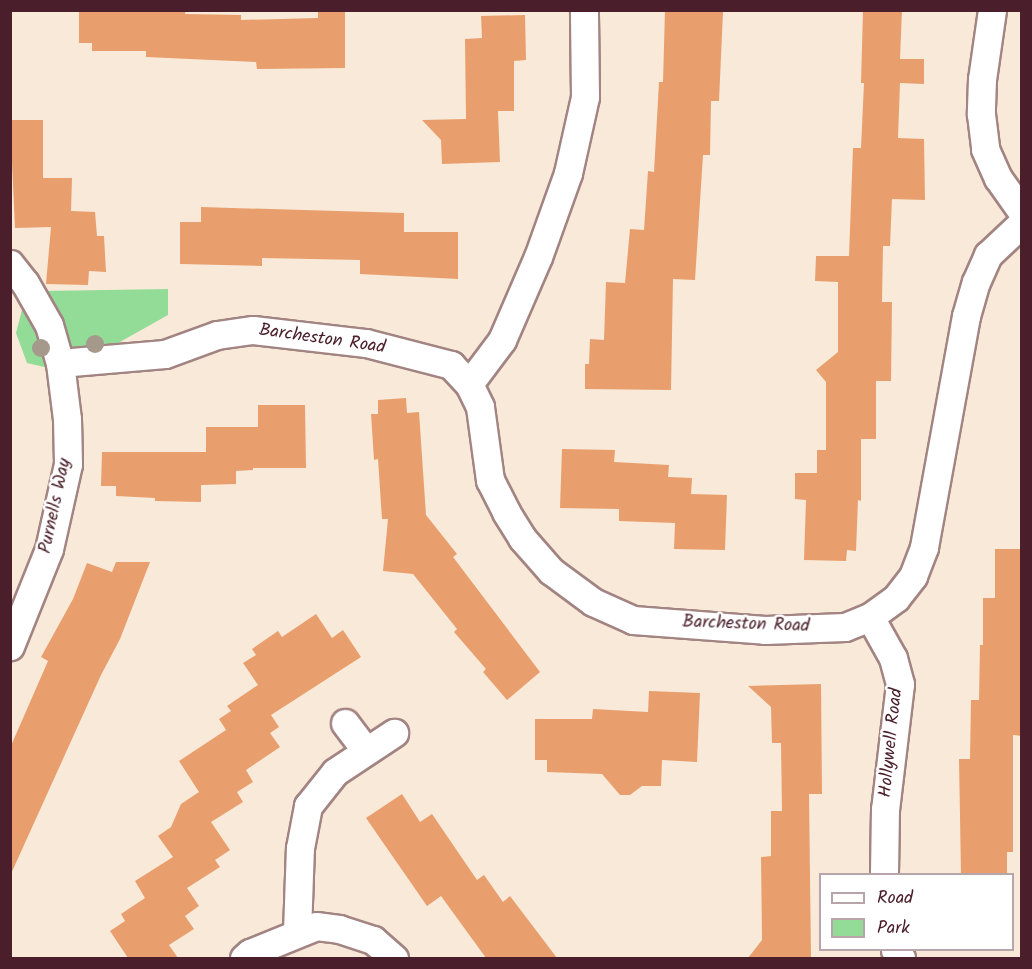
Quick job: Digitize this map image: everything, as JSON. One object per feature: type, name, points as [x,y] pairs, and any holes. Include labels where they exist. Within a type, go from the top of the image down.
[{"type":"street","points":[[469,384],[502,340],[538,257],[568,173],[585,97],[584,10]]},
{"type":"street","points":[[992,10],[982,79],[981,114],[985,149],[998,178],[1022,212]]},
{"type":"street","name":"Barcheston Road","points":[[60,363],[165,354],[217,335],[253,330],[366,343],[451,365],[469,384],[480,407],[490,480],[506,512],[522,538],[551,571],[593,602],[633,620],[765,630],[845,627],[870,617],[896,598],[914,576],[924,547],[966,316],[976,282],[988,255],[1022,223]]},
{"type":"street","name":"Purnells Way","points":[[10,264],[25,283],[49,325],[60,363],[68,419],[68,465],[49,549],[10,646]]},
{"type":"street","name":"Hollywell Road","points":[[870,617],[893,658],[900,684],[885,809],[884,873]]},
{"type":"street","points":[[345,723],[366,750]]},
{"type":"street","points":[[297,932],[300,848],[308,806],[335,772],[394,733]]},
{"type":"street","points":[[243,958],[297,932],[316,926],[339,929],[373,940],[394,958]]},
{"type":"green space","points":[[168,289],[168,315],[86,361],[53,369],[27,363],[16,333],[23,306],[43,291]]},
{"type":"building","points":[[79,10],[186,10],[185,14],[241,15],[241,20],[318,18],[318,10],[345,10],[345,68],[257,69],[256,62],[146,57],[146,51],[92,51],[92,43],[79,43]]},
{"type":"building","points":[[665,10],[723,12],[719,101],[711,101],[710,155],[703,155],[695,280],[673,279],[671,390],[585,389],[585,364],[589,364],[590,339],[604,340],[606,282],[625,283],[630,229],[644,230],[648,171],[654,172],[659,82],[663,82]]},
{"type":"building","points":[[863,10],[902,10],[900,59],[924,59],[924,84],[900,83],[898,138],[924,139],[925,200],[892,199],[890,246],[883,246],[882,302],[892,302],[891,381],[876,381],[876,439],[861,439],[861,501],[858,500],[856,551],[847,550],[846,561],[804,560],[806,500],[795,499],[795,473],[817,473],[817,450],[826,450],[826,382],[816,370],[838,352],[838,282],[815,281],[816,256],[849,256],[853,148],[861,148],[864,83],[861,83]]},
{"type":"building","points":[[525,15],[526,60],[514,61],[514,111],[498,111],[500,162],[442,164],[441,140],[422,120],[466,119],[465,39],[482,38],[481,16]]},
{"type":"building","points":[[10,120],[43,120],[43,178],[72,178],[71,211],[95,212],[97,236],[104,236],[106,272],[89,271],[88,285],[46,284],[51,227],[15,228]]},
{"type":"building","points":[[201,207],[404,213],[404,232],[458,232],[458,279],[360,274],[360,260],[262,258],[262,266],[180,264],[180,222],[201,222]]},
{"type":"building","points":[[406,398],[407,413],[419,412],[426,515],[457,554],[453,557],[540,672],[507,700],[483,672],[486,669],[454,632],[457,629],[413,574],[383,571],[388,519],[382,519],[378,459],[374,460],[371,414],[378,414],[378,400]]},
{"type":"building","points":[[258,405],[305,405],[306,468],[253,468],[253,470],[236,471],[236,484],[201,485],[201,502],[155,501],[155,498],[116,496],[116,486],[101,486],[102,452],[206,452],[206,427],[258,427]]},
{"type":"building","points":[[562,449],[615,450],[614,462],[669,465],[668,477],[692,478],[691,494],[727,495],[725,550],[674,549],[675,523],[619,521],[619,509],[560,508]]},
{"type":"building","points":[[995,549],[1022,549],[1022,736],[1013,735],[1013,852],[1007,852],[1007,873],[961,873],[959,759],[970,759],[971,700],[979,700],[980,645],[983,645],[983,598],[995,598]]},
{"type":"building","points":[[116,562],[150,562],[120,639],[101,675],[10,876],[10,748],[48,661],[41,657],[73,599],[87,563],[112,572]]},
{"type":"building","points":[[316,614],[332,638],[343,630],[361,657],[271,715],[279,727],[270,733],[280,747],[246,770],[253,782],[237,792],[243,802],[211,822],[230,850],[215,860],[220,867],[187,888],[199,906],[185,916],[194,929],[169,945],[178,958],[128,958],[110,931],[125,921],[121,914],[145,898],[135,881],[173,857],[158,836],[171,827],[181,804],[199,792],[179,761],[226,730],[219,719],[231,711],[227,706],[258,685],[243,663],[256,655],[252,649],[278,631],[282,637]]},
{"type":"building","points":[[821,684],[822,794],[809,794],[811,958],[748,958],[762,940],[761,857],[771,856],[771,811],[782,811],[781,743],[772,743],[771,707],[748,686]]},
{"type":"building","points":[[649,691],[700,693],[697,762],[662,760],[661,786],[642,786],[630,795],[620,795],[602,774],[547,772],[547,760],[535,760],[535,719],[592,719],[593,709],[648,712]]},
{"type":"building","points":[[402,794],[420,822],[432,814],[477,880],[484,875],[503,902],[510,896],[557,958],[486,958],[441,896],[427,906],[366,818]]}]
